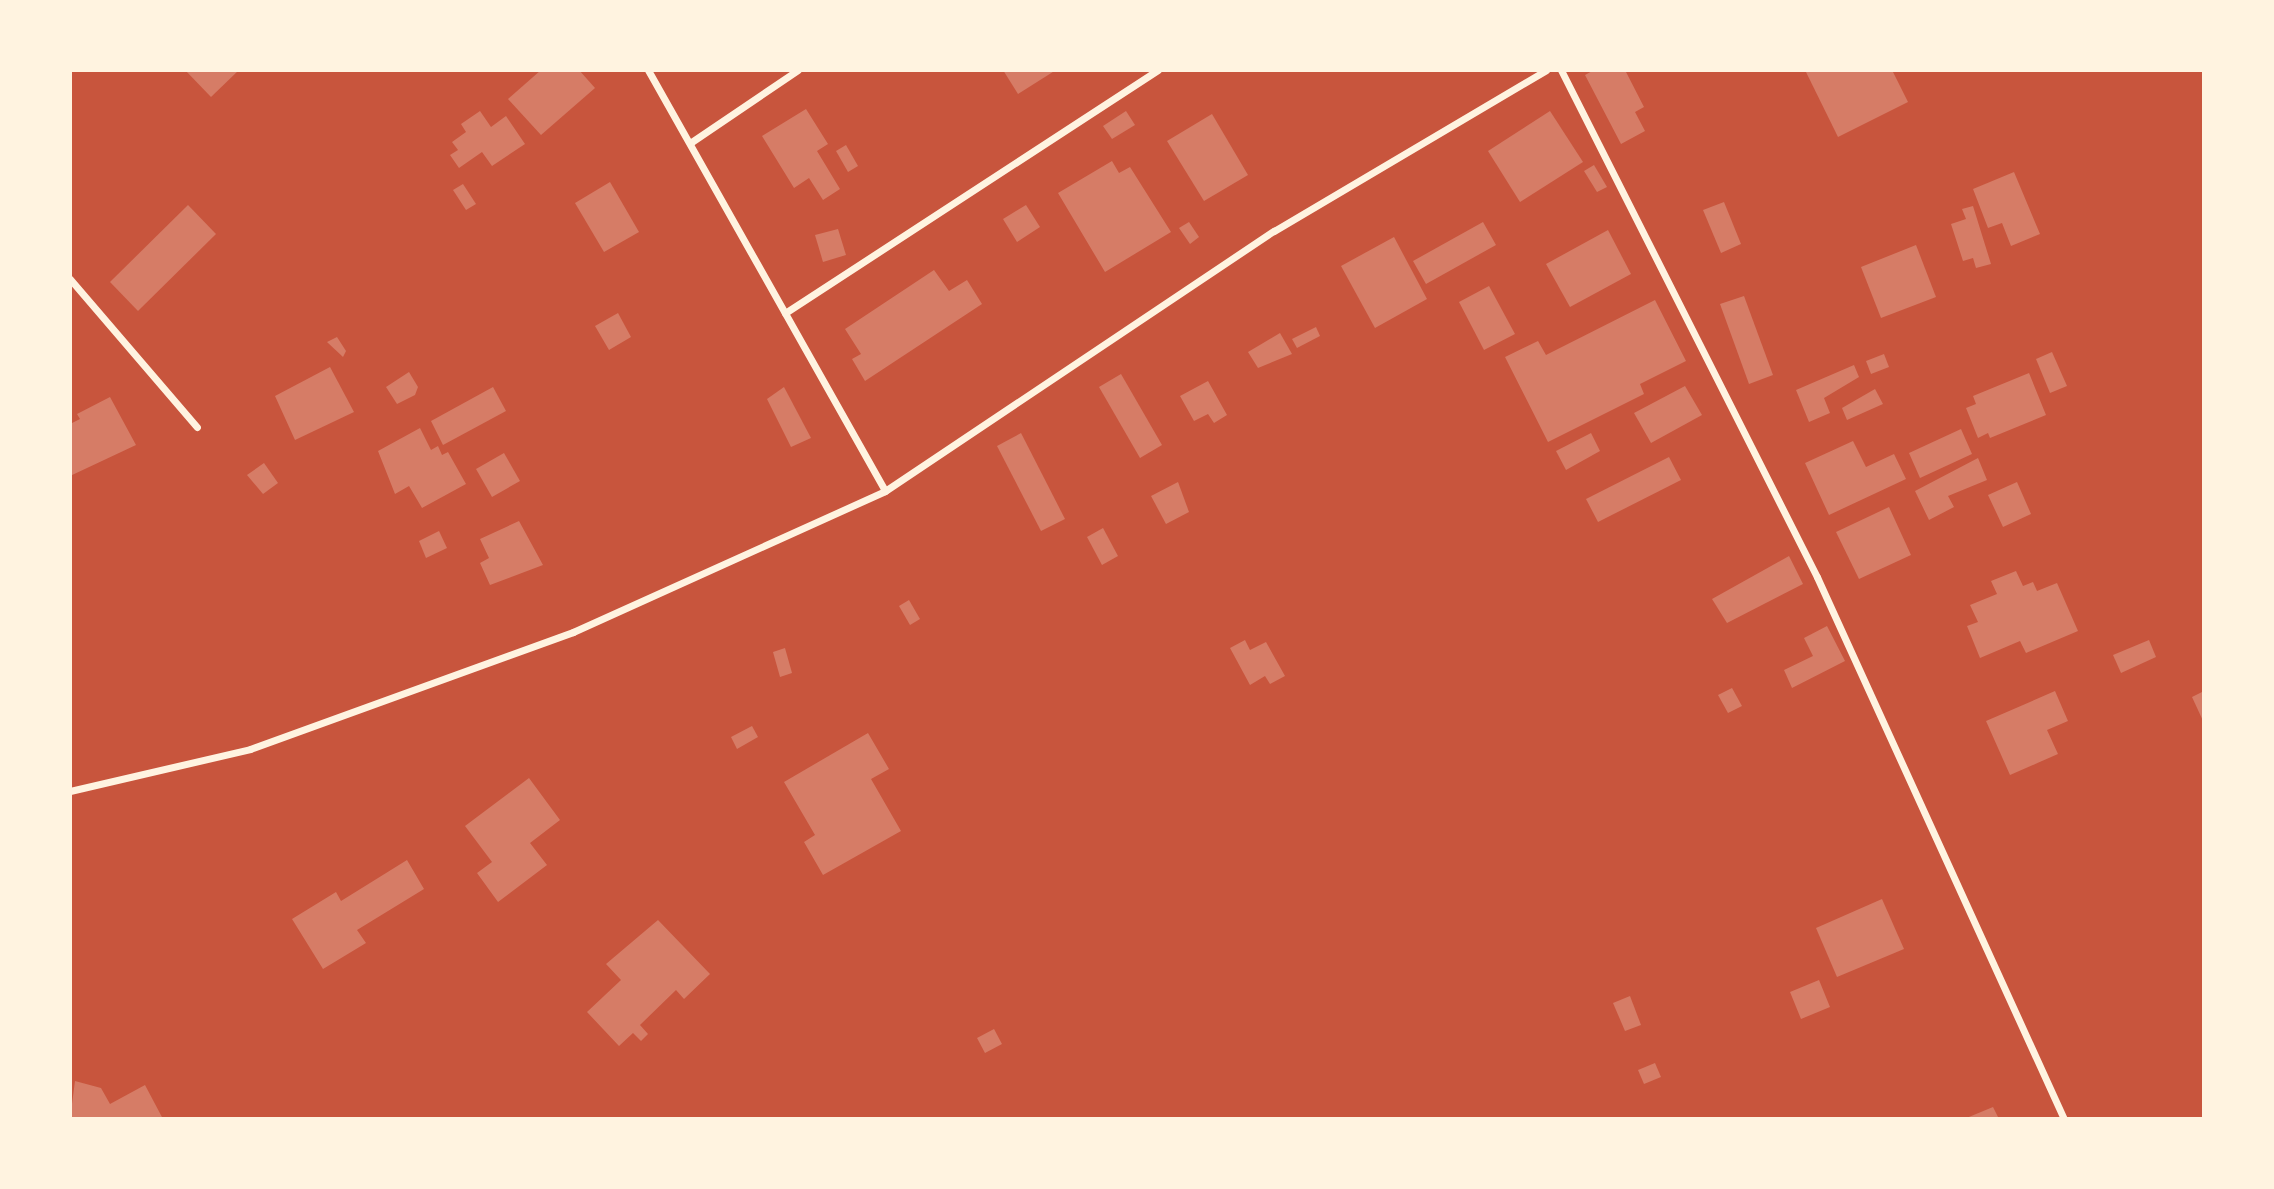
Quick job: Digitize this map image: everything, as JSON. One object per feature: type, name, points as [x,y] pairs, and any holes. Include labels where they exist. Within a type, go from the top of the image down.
[{"type":"street","points":[[648,70],[885,491]]},
{"type":"street","points":[[690,143],[798,70]]},
{"type":"street","points":[[785,313],[1158,70]]},
{"type":"street","points":[[70,791],[250,749],[573,632],[885,491],[1274,231],[1546,70]]},
{"type":"street","points":[[1561,70],[1817,577],[2064,1119]]},
{"type":"street","points":[[70,279],[197,427]]},
{"type":"building","points":[[185,70],[239,70],[211,97]]},
{"type":"building","points":[[541,70],[579,70],[595,88],[541,135],[508,99]]},
{"type":"building","points":[[1003,70],[1056,70],[1018,94]]},
{"type":"building","points":[[1594,70],[1625,70],[1644,107],[1635,112],[1645,131],[1621,144],[1585,75]]},
{"type":"building","points":[[1805,70],[1892,70],[1908,102],[1838,137]]},
{"type":"building","points":[[806,109],[828,144],[817,151],[840,189],[823,200],[809,178],[794,188],[762,136]]},
{"type":"building","points":[[480,111],[491,127],[506,116],[525,144],[492,166],[482,152],[459,168],[450,155],[458,150],[452,142],[466,132],[461,124]]},
{"type":"building","points":[[1126,111],[1135,125],[1112,139],[1103,126]]},
{"type":"building","points":[[1550,111],[1583,162],[1520,202],[1488,151]]},
{"type":"building","points":[[1212,114],[1248,175],[1204,201],[1167,141]]},
{"type":"building","points":[[846,145],[858,166],[848,172],[836,151]]},
{"type":"building","points":[[1112,161],[1119,173],[1130,167],[1171,232],[1105,272],[1058,193]]},
{"type":"building","points":[[1594,165],[1607,187],[1597,192],[1584,171]]},
{"type":"building","points":[[2014,172],[2040,234],[2011,246],[2002,223],[1988,228],[1973,189]]},
{"type":"building","points":[[610,182],[639,232],[604,252],[575,203]]},
{"type":"building","points":[[463,184],[476,204],[466,210],[453,190]]},
{"type":"building","points":[[1724,202],[1741,244],[1721,253],[1703,210]]},
{"type":"building","points":[[188,205],[216,234],[138,311],[110,282]]},
{"type":"building","points":[[1026,205],[1040,227],[1017,242],[1003,219]]},
{"type":"building","points":[[1973,206],[1991,264],[1976,268],[1973,258],[1963,261],[1951,224],[1966,219],[1962,209]]},
{"type":"building","points":[[1189,222],[1199,237],[1190,244],[1179,228]]},
{"type":"building","points":[[1483,222],[1496,245],[1426,284],[1413,261]]},
{"type":"building","points":[[838,229],[846,255],[823,262],[815,235]]},
{"type":"building","points":[[1608,230],[1631,274],[1570,307],[1546,264]]},
{"type":"building","points":[[1394,237],[1427,299],[1375,328],[1341,266]]},
{"type":"building","points":[[1916,245],[1936,297],[1881,318],[1861,267]]},
{"type":"building","points":[[934,270],[949,291],[967,280],[982,304],[865,381],[852,359],[861,354],[845,329]]},
{"type":"building","points":[[1489,286],[1515,334],[1484,350],[1459,302]]},
{"type":"building","points":[[1744,296],[1773,375],[1749,384],[1720,304]]},
{"type":"building","points":[[1655,300],[1686,361],[1640,384],[1644,394],[1548,442],[1505,357],[1538,341],[1546,355]]},
{"type":"building","points":[[618,313],[631,337],[609,350],[595,326]]},
{"type":"building","points":[[1316,327],[1320,336],[1297,348],[1292,339]]},
{"type":"building","points":[[1280,333],[1292,354],[1258,368],[1248,352]]},
{"type":"building","points":[[337,337],[346,351],[343,357],[327,342]]},
{"type":"building","points":[[2052,352],[2067,386],[2050,393],[2036,359]]},
{"type":"building","points":[[1884,354],[1889,367],[1871,374],[1866,361]]},
{"type":"building","points":[[1854,365],[1859,377],[1824,398],[1830,413],[1809,422],[1796,390]]},
{"type":"building","points":[[330,367],[354,412],[295,440],[275,396]]},
{"type":"building","points":[[409,372],[418,387],[415,395],[397,404],[386,387]]},
{"type":"building","points":[[2029,373],[2046,415],[1990,438],[1988,433],[1978,438],[1966,408],[1976,404],[1973,396]]},
{"type":"building","points":[[1121,374],[1162,445],[1140,458],[1099,387]]},
{"type":"building","points":[[1208,381],[1227,415],[1214,423],[1208,414],[1194,421],[1180,396]]},
{"type":"building","points":[[1685,386],[1702,415],[1651,443],[1634,413]]},
{"type":"building","points":[[493,387],[506,411],[443,445],[431,421]]},
{"type":"building","points":[[784,387],[811,438],[791,447],[767,399]]},
{"type":"building","points":[[1875,389],[1883,404],[1847,420],[1842,408]]},
{"type":"building","points":[[110,397],[136,445],[70,476],[70,424],[80,419],[77,414]]},
{"type":"building","points":[[420,428],[431,450],[438,446],[442,455],[448,452],[466,484],[422,508],[409,486],[395,494],[378,451]]},
{"type":"building","points":[[1961,429],[1972,454],[1920,478],[1909,453]]},
{"type":"building","points":[[1021,433],[1065,519],[1041,531],[997,446]]},
{"type":"building","points":[[1591,433],[1600,451],[1566,470],[1556,451]]},
{"type":"building","points":[[1853,441],[1866,467],[1894,454],[1906,479],[1829,515],[1805,463]]},
{"type":"building","points":[[504,453],[520,481],[492,497],[476,469]]},
{"type":"building","points":[[1669,457],[1681,480],[1598,522],[1586,499]]},
{"type":"building","points":[[1978,458],[1987,480],[1948,496],[1954,507],[1929,520],[1915,491]]},
{"type":"building","points":[[264,463],[278,483],[263,494],[247,475]]},
{"type":"building","points":[[1178,482],[1189,512],[1166,524],[1151,496]]},
{"type":"building","points":[[2017,482],[2031,514],[2003,527],[1988,495]]},
{"type":"building","points":[[1889,507],[1911,555],[1859,579],[1836,532]]},
{"type":"building","points":[[519,521],[543,565],[490,585],[480,563],[489,558],[480,539]]},
{"type":"building","points":[[1103,528],[1118,556],[1102,565],[1087,537]]},
{"type":"building","points":[[439,531],[447,548],[426,558],[419,541]]},
{"type":"building","points":[[1789,556],[1803,584],[1727,623],[1712,599]]},
{"type":"building","points":[[2016,571],[2023,586],[2033,582],[2037,591],[2057,583],[2078,631],[2026,653],[2020,641],[1980,658],[1967,626],[1978,622],[1970,605],[1997,594],[1991,581]]},
{"type":"building","points":[[909,600],[920,619],[910,625],[899,606]]},
{"type":"building","points":[[1827,626],[1845,661],[1792,688],[1784,670],[1813,656],[1804,638]]},
{"type":"building","points":[[1245,640],[1250,650],[1266,642],[1285,676],[1270,684],[1265,676],[1250,685],[1230,648]]},
{"type":"building","points":[[2149,640],[2156,657],[2121,673],[2113,655]]},
{"type":"building","points":[[785,648],[792,673],[780,677],[773,652]]},
{"type":"building","points":[[1732,688],[1742,706],[1728,713],[1718,695]]},
{"type":"building","points":[[2055,691],[2068,721],[2047,730],[2058,754],[2010,775],[1986,721]]},
{"type":"building","points":[[2204,691],[2204,723],[2192,697]]},
{"type":"building","points":[[752,726],[758,737],[737,749],[731,737]]},
{"type":"building","points":[[868,733],[889,769],[871,779],[901,831],[823,875],[804,842],[815,835],[784,782]]},
{"type":"building","points":[[529,778],[560,820],[530,843],[547,865],[498,902],[477,873],[492,862],[465,826]]},
{"type":"building","points":[[407,860],[424,889],[357,930],[366,943],[323,969],[292,919],[336,892],[341,901]]},
{"type":"building","points":[[1882,899],[1904,949],[1837,977],[1816,928]]},
{"type":"building","points":[[658,920],[710,974],[684,999],[676,990],[640,1025],[648,1034],[641,1041],[633,1033],[619,1046],[587,1012],[621,980],[606,964]]},
{"type":"building","points":[[1819,980],[1830,1007],[1801,1019],[1790,992]]},
{"type":"building","points":[[1630,996],[1641,1025],[1625,1031],[1613,1003]]},
{"type":"building","points":[[994,1029],[1002,1044],[985,1053],[977,1038]]},
{"type":"building","points":[[1655,1063],[1661,1077],[1644,1084],[1638,1070]]},
{"type":"building","points":[[75,1081],[101,1088],[110,1104],[145,1085],[163,1119],[70,1119]]},
{"type":"building","points":[[1993,1107],[1999,1119],[1964,1119]]}]
